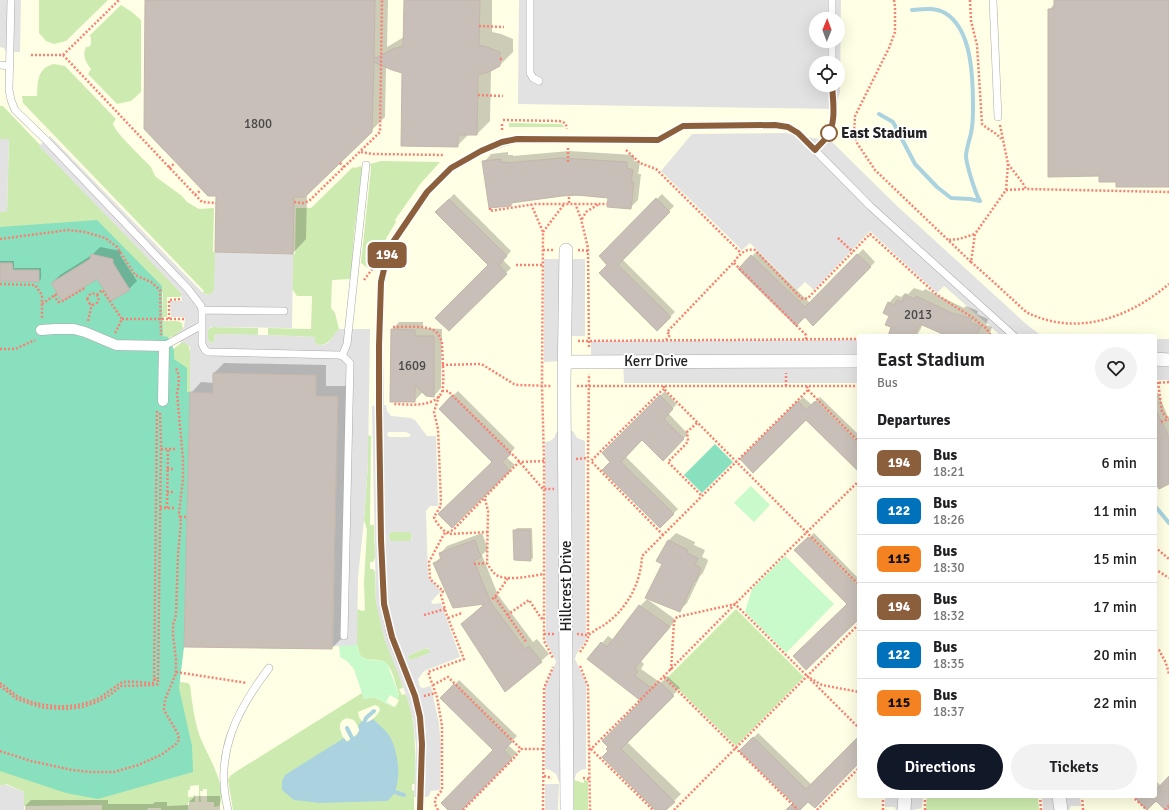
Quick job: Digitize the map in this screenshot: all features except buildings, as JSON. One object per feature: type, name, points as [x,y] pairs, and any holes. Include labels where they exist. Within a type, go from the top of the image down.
[{"type":"street","points":[[565,362],[566,250]]},
{"type":"street","points":[[41,334],[62,329],[85,332],[116,345],[163,342],[164,361],[160,402]]},
{"type":"street","points":[[1157,359],[1169,360]]},
{"type":"street","name":"Kerr Drive","points":[[565,362],[857,361]]},
{"type":"street","name":"Hillcrest Drive","points":[[565,362],[567,810]]},
{"type":"street","points":[[904,810],[905,798]]},
{"type":"street","points":[[1059,798],[1061,810]]},
{"type":"lane","points":[[11,0],[9,90],[15,110],[46,140],[201,306],[202,344],[205,350],[208,352],[338,355],[347,359],[350,363],[344,636]]},
{"type":"lane","points":[[530,0],[530,74],[533,78],[539,81]]},
{"type":"lane","points":[[832,0],[832,12]]},
{"type":"lane","points":[[992,0],[998,117]]},
{"type":"lane","points":[[0,65],[10,66]]},
{"type":"lane","points":[[815,150],[826,138],[830,130],[833,109],[832,92]]},
{"type":"lane","points":[[420,810],[422,744],[420,717],[415,696],[392,637],[384,604],[381,540],[379,346],[381,282],[389,248],[427,192],[451,168],[481,151],[502,142],[517,139],[658,140],[683,126],[775,125],[788,127],[798,133],[870,206],[1012,334]]},
{"type":"lane","points":[[342,356],[347,344],[366,165]]},
{"type":"lane","points":[[202,310],[284,311]]},
{"type":"lane","points":[[163,342],[202,325]]},
{"type":"lane","points":[[228,810],[223,770],[226,750],[240,714],[256,685],[269,668]]},
{"type":"path","points":[[63,55],[119,0]]},
{"type":"path","points":[[294,202],[302,203],[309,201],[380,132],[382,0]]},
{"type":"path","points":[[894,0],[895,32],[890,48],[855,116],[854,132],[858,143],[875,170],[971,262],[1027,312],[1054,322],[1081,324],[1101,320],[1134,308],[1157,294],[1169,284]]},
{"type":"path","points":[[970,0],[971,21],[977,45],[982,124],[998,134],[1003,141]]},
{"type":"path","points":[[479,26],[504,27]]},
{"type":"path","points":[[31,54],[63,55],[202,202],[216,203]]},
{"type":"path","points":[[381,59],[385,58]]},
{"type":"path","points":[[478,95],[503,96]]},
{"type":"path","points":[[971,262],[975,234],[1006,190],[1008,164],[998,117]]},
{"type":"path","points":[[502,130],[503,121],[564,122],[567,125],[567,132]]},
{"type":"path","points":[[568,163],[568,147],[575,149]]},
{"type":"path","points":[[624,150],[629,152],[640,163],[656,169],[741,253]]},
{"type":"path","points":[[360,152],[372,154],[444,155]]},
{"type":"path","points":[[169,168],[175,163]]},
{"type":"path","points":[[340,163],[344,167]]},
{"type":"path","points":[[1008,164],[1026,189]]},
{"type":"path","points":[[1006,190],[1026,189],[1169,192]]},
{"type":"path","points":[[195,195],[201,190]]},
{"type":"path","points":[[543,232],[567,203],[569,196]]},
{"type":"path","points":[[575,203],[582,219],[589,250],[590,361],[588,640],[578,657]]},
{"type":"path","points":[[531,204],[543,232],[542,386],[544,461],[544,641],[554,659],[544,688],[543,810]]},
{"type":"path","points":[[490,208],[490,210],[531,204],[608,204]]},
{"type":"path","points":[[582,219],[586,212],[599,204]]},
{"type":"path","points":[[0,239],[68,230],[85,232],[105,238],[117,247],[135,275],[150,282],[160,290],[160,319],[163,342]]},
{"type":"path","points":[[666,340],[670,335],[667,332],[741,253],[751,249],[755,250],[801,298],[804,299],[808,298],[870,234],[936,294],[972,316],[987,329],[990,334]]},
{"type":"path","points":[[949,240],[959,239],[975,234]]},
{"type":"path","points":[[838,238],[853,252]]},
{"type":"path","points":[[734,262],[806,335],[806,340]]},
{"type":"path","points":[[516,264],[543,265]]},
{"type":"path","points":[[0,284],[35,285],[42,295],[41,334],[15,349],[0,349]]},
{"type":"path","points":[[54,295],[58,302],[61,302],[85,287],[89,294]]},
{"type":"path","points":[[97,295],[103,290],[122,319]]},
{"type":"path","points":[[42,304],[58,293]]},
{"type":"path","points":[[89,294],[94,293],[97,295]]},
{"type":"path","points":[[89,294],[87,301],[92,304]]},
{"type":"path","points":[[92,304],[97,303],[97,295]]},
{"type":"path","points":[[169,319],[169,300],[182,299]]},
{"type":"path","points":[[85,332],[92,304]]},
{"type":"path","points":[[122,319],[185,319]]},
{"type":"path","points":[[111,342],[122,319]]},
{"type":"path","points":[[393,327],[428,328],[435,331],[442,342],[443,386],[442,391],[436,400],[428,403],[417,405],[393,404]]},
{"type":"path","points":[[565,340],[857,339]]},
{"type":"path","points":[[0,751],[44,764],[72,770],[114,772],[138,765],[161,755],[176,744],[178,740],[178,734],[164,710],[164,700],[176,672],[173,625],[176,615],[178,554],[181,522],[179,513],[183,480],[183,459],[177,393],[179,382],[178,370],[172,362],[164,361]]},
{"type":"path","points":[[442,365],[484,365],[514,384],[542,386],[664,388],[808,388],[857,386]]},
{"type":"path","points":[[1161,422],[1169,419],[1162,412],[1157,382],[1169,382]]},
{"type":"path","points":[[664,388],[735,462],[857,583]]},
{"type":"path","points":[[589,461],[664,388]]},
{"type":"path","points":[[808,388],[857,440]]},
{"type":"path","points":[[588,634],[611,620],[634,592],[642,566],[642,556],[808,388]]},
{"type":"path","points":[[442,391],[448,391],[519,462],[543,489]]},
{"type":"path","points":[[439,396],[434,412],[438,428],[441,502],[440,507],[434,517],[449,534],[488,532]]},
{"type":"path","points":[[0,686],[17,699],[31,704],[45,708],[67,709],[82,707],[97,702],[110,695],[121,686],[158,684],[161,449],[158,423],[160,402]]},
{"type":"path","points":[[0,683],[13,693],[26,700],[46,705],[66,706],[82,704],[99,698],[121,683],[153,683],[158,423],[160,402]]},
{"type":"path","points":[[697,423],[687,432],[688,441],[686,444],[668,462],[702,496]]},
{"type":"path","points":[[161,449],[175,449]]},
{"type":"path","points":[[167,508],[168,449]]},
{"type":"path","points":[[438,810],[435,804],[435,799],[442,790],[443,732],[437,697],[428,672],[464,659],[445,609],[441,595],[443,591],[430,579],[429,562],[444,534],[453,530],[519,462],[544,461]]},
{"type":"path","points":[[589,461],[663,535]]},
{"type":"path","points":[[168,469],[175,469]]},
{"type":"path","points":[[590,749],[671,670],[806,532],[857,483]]},
{"type":"path","points":[[167,492],[175,492]]},
{"type":"path","points":[[484,499],[488,510],[487,563],[496,574],[501,577],[508,578],[544,574]]},
{"type":"path","points":[[160,508],[174,508]]},
{"type":"path","points":[[180,517],[187,517]]},
{"type":"path","points":[[1157,549],[1169,559]]},
{"type":"path","points":[[474,564],[487,563]]},
{"type":"path","points":[[1157,570],[1169,578]]},
{"type":"path","points":[[492,599],[508,578]]},
{"type":"path","points":[[495,597],[526,644]]},
{"type":"path","points":[[507,615],[529,600],[541,618],[544,619]]},
{"type":"path","points":[[671,670],[674,622],[677,617],[735,604]]},
{"type":"path","points":[[735,604],[857,726]]},
{"type":"path","points":[[424,615],[445,609]]},
{"type":"path","points":[[448,618],[462,613]]},
{"type":"path","points":[[674,810],[857,626]]},
{"type":"path","points":[[1157,649],[1167,662],[1169,674]]},
{"type":"path","points":[[578,664],[588,686],[590,810]]},
{"type":"path","points":[[176,672],[256,685]]},
{"type":"path","points":[[433,685],[448,677],[521,749],[544,749]]},
{"type":"path","points":[[664,677],[798,810]]},
{"type":"path","points":[[808,677],[822,685],[857,692]]},
{"type":"path","points":[[464,810],[521,749]]},
{"type":"path","points":[[590,749],[653,810]]},
{"type":"path","points":[[817,810],[857,770]]},
{"type":"path","points":[[544,776],[552,778]]},
{"type":"path","points":[[583,778],[589,779]]},
{"type":"path","points":[[883,798],[883,810]]},
{"type":"path","points":[[925,798],[925,810]]},
{"type":"path","points":[[1040,798],[1041,810]]},
{"type":"path","points":[[1082,798],[1083,810]]},
{"type":"path","points":[[1134,798],[1146,810]]},
{"type":"path","points":[[1165,810],[1169,806]]},
{"type":"shaded area","points":[[0,0],[1169,0],[1169,810],[0,810]]},
{"type":"shaded area","points":[[0,0],[21,0],[20,52],[6,52],[4,48],[0,47]]},
{"type":"shaded area","points":[[519,0],[841,0],[841,12],[809,12],[809,48],[840,48],[840,56],[809,56],[809,92],[840,92],[835,109],[518,104]]},
{"type":"shaded area","points":[[785,133],[831,141],[896,205],[1025,323],[1039,334],[999,334],[944,286],[937,293],[870,231],[814,290],[805,282],[797,290],[750,243],[742,250],[661,171],[692,134]]},
{"type":"shaded area","points":[[50,136],[204,294],[210,295],[214,290],[215,252],[293,254],[292,328],[211,327],[208,330],[208,339],[210,343],[214,342],[215,334],[315,337],[315,343],[322,345],[328,343],[339,329],[370,329],[368,463],[358,577],[357,645],[333,646],[338,396],[316,396],[316,375],[213,373],[213,393],[190,392],[190,347],[186,343],[181,343],[176,335],[184,327],[185,319],[184,317],[171,317],[170,301],[182,301],[181,293],[39,146]]},
{"type":"shaded area","points":[[0,139],[9,139],[7,211],[0,212]]},
{"type":"shaded area","points":[[544,259],[585,259],[585,336],[560,336],[560,361],[544,362]]},
{"type":"shaded area","points":[[1157,339],[1169,339],[1169,380],[1157,380]]},
{"type":"shaded area","points":[[857,340],[857,383],[624,383],[623,359],[591,359],[591,341]]},
{"type":"shaded area","points":[[386,405],[387,411],[391,416],[411,418],[415,420],[427,436],[436,436],[438,506],[430,506],[426,511],[428,577],[441,591],[431,602],[433,604],[441,603],[460,657],[424,671],[418,679],[420,687],[423,688],[431,686],[439,724],[441,747],[440,790],[431,791],[428,797],[414,797],[416,745],[413,720],[407,697],[384,638],[376,602],[372,406]],"holes":[[[388,432],[406,432],[411,435],[409,437],[389,437],[387,435]],[[391,532],[410,532],[412,539],[410,541],[390,541],[389,535]],[[426,648],[429,649],[430,653],[411,660],[408,657],[409,655]]]},
{"type":"shaded area","points":[[557,431],[573,431],[577,438],[585,441],[586,640],[575,659],[586,683],[586,769],[581,770],[576,774],[574,782],[559,782],[556,774],[545,769],[545,690],[546,684],[556,662],[546,642],[545,442],[554,438]]},
{"type":"shaded area","points":[[4,784],[24,792],[24,810],[0,810],[0,785],[3,786]]},
{"type":"shaded area","points":[[545,784],[559,784],[558,810],[545,810]]},
{"type":"shaded area","points":[[885,798],[923,798],[922,808],[913,810],[896,810],[895,807],[885,807]]},
{"type":"shaded area","points":[[1042,798],[1080,798],[1081,806],[1071,806],[1069,810],[1043,810]]},
{"type":"green space","points":[[39,0],[108,0],[66,41],[54,44],[46,41],[39,33]]},
{"type":"green space","points":[[121,5],[141,20],[141,92],[131,101],[117,104],[88,74],[91,69],[86,62],[84,53],[86,47],[89,47],[91,44],[91,37],[89,36]]},
{"type":"green space","points":[[54,64],[65,66],[116,119],[113,123],[114,127],[129,145],[151,167],[156,177],[182,196],[187,202],[199,209],[214,208],[213,252],[215,252],[215,288],[210,295],[202,293],[204,291],[23,103],[22,96],[37,96],[38,80],[41,72],[48,66]]},
{"type":"green space","points":[[0,106],[3,106],[181,293],[182,296],[180,297],[167,297],[167,317],[163,317],[163,293],[0,237],[0,212],[7,210],[9,139],[0,139]]},
{"type":"green space","points":[[509,123],[561,124],[564,127],[509,127]]},
{"type":"green space","points":[[381,161],[440,162],[421,183],[395,220],[396,222],[381,249],[368,268],[361,263],[371,168],[370,164]]},
{"type":"green space","points":[[361,166],[362,169],[354,234],[351,279],[332,280],[331,308],[335,313],[339,329],[333,338],[322,345],[315,343],[315,337],[268,335],[268,328],[311,329],[312,296],[297,296],[292,289],[293,254],[295,254],[296,208],[311,208],[353,167]]},
{"type":"green space","points":[[97,220],[162,286],[163,336],[168,337],[174,350],[174,359],[187,368],[187,392],[190,392],[184,647],[179,688],[192,746],[193,772],[98,799],[66,793],[0,771],[0,227]]},
{"type":"green space","points":[[163,321],[177,321],[182,323],[183,329],[176,335],[168,338],[163,336]]},
{"type":"green space","points":[[213,327],[258,328],[258,335],[215,334],[214,342],[211,343],[208,341],[208,330]]},
{"type":"green space","points":[[181,343],[186,343],[189,346],[191,358],[187,514],[172,350]]},
{"type":"green space","points":[[367,435],[371,436],[370,525],[374,525],[375,558],[373,562],[370,562],[370,569],[373,569],[375,572],[376,602],[403,688],[399,689],[402,695],[405,694],[407,697],[414,729],[415,784],[412,784],[412,790],[414,791],[414,810],[233,810],[228,780],[230,776],[237,771],[362,693],[364,699],[374,697],[393,707],[395,707],[399,700],[397,699],[399,695],[388,665],[380,660],[365,659],[359,652],[357,645],[357,609],[363,611],[365,610],[364,583],[367,530],[364,520],[368,463]],"holes":[[[375,705],[379,707],[379,712],[375,717],[364,724],[359,717],[358,712]],[[347,718],[354,720],[360,730],[346,742],[342,735],[340,725],[341,722]]]},
{"type":"green space","points":[[715,444],[733,462],[702,493],[684,475]]},
{"type":"green space","points":[[751,486],[770,505],[754,522],[734,503]]},
{"type":"green space","points":[[391,532],[410,532],[412,535],[411,541],[390,541],[389,535]]},
{"type":"green space","points":[[785,556],[834,604],[786,653],[745,612],[752,589]]},
{"type":"green space","points":[[736,609],[804,677],[736,746],[667,678]]},
{"type":"green space","points":[[339,645],[358,645],[361,656],[365,659],[383,661],[387,663],[399,695],[397,699],[390,695],[386,702],[393,707],[374,697],[364,699],[354,669],[347,661],[340,657]]},
{"type":"green space","points":[[426,648],[430,650],[430,653],[411,660],[409,659],[409,655]]},
{"type":"green space","points":[[180,682],[188,683],[190,685],[194,716],[199,734],[219,780],[222,799],[219,806],[214,807],[214,802],[207,802],[207,789],[200,791],[201,802],[199,802],[199,785],[190,786],[190,790],[188,790],[188,797],[193,797],[195,795],[195,802],[188,802],[188,810],[161,810],[161,808],[148,808],[147,810],[102,810],[102,805],[24,806],[24,792],[6,784],[3,786],[0,785],[0,764],[173,687]]},
{"type":"green space","points":[[574,780],[584,783],[584,780],[588,781],[588,810],[573,810]]},
{"type":"green space","points":[[927,798],[1038,798],[1039,810],[926,810]]},
{"type":"water","points":[[373,719],[390,737],[396,752],[398,780],[396,789],[387,801],[320,803],[294,800],[282,790],[282,781],[285,775],[344,738],[347,742],[352,739],[358,734],[358,726],[362,721],[364,724]]},
{"type":"waterway","points":[[912,10],[933,9],[945,13],[954,20],[961,30],[966,42],[971,68],[973,106],[971,135],[966,157],[980,201]]},
{"type":"waterway","points":[[879,114],[893,122],[915,164],[937,187],[951,198],[980,201]]},
{"type":"waterway","points":[[1157,508],[1169,523]]},
{"type":"waterway","points":[[363,726],[366,718],[374,711]]},
{"type":"waterway","points":[[347,728],[354,742]]},
{"type":"waterway","points":[[389,790],[404,795]]},
{"type":"bus line","name":"194","points":[[420,810],[422,744],[420,717],[415,696],[392,637],[384,604],[381,540],[379,346],[381,282],[389,248],[427,192],[451,168],[481,151],[502,142],[517,139],[658,140],[683,126],[775,125],[788,127],[798,133],[815,150],[826,138],[830,130],[833,109],[832,92]]},
{"type":"place","name":"East Stadium","points":[[829,133]]}]
